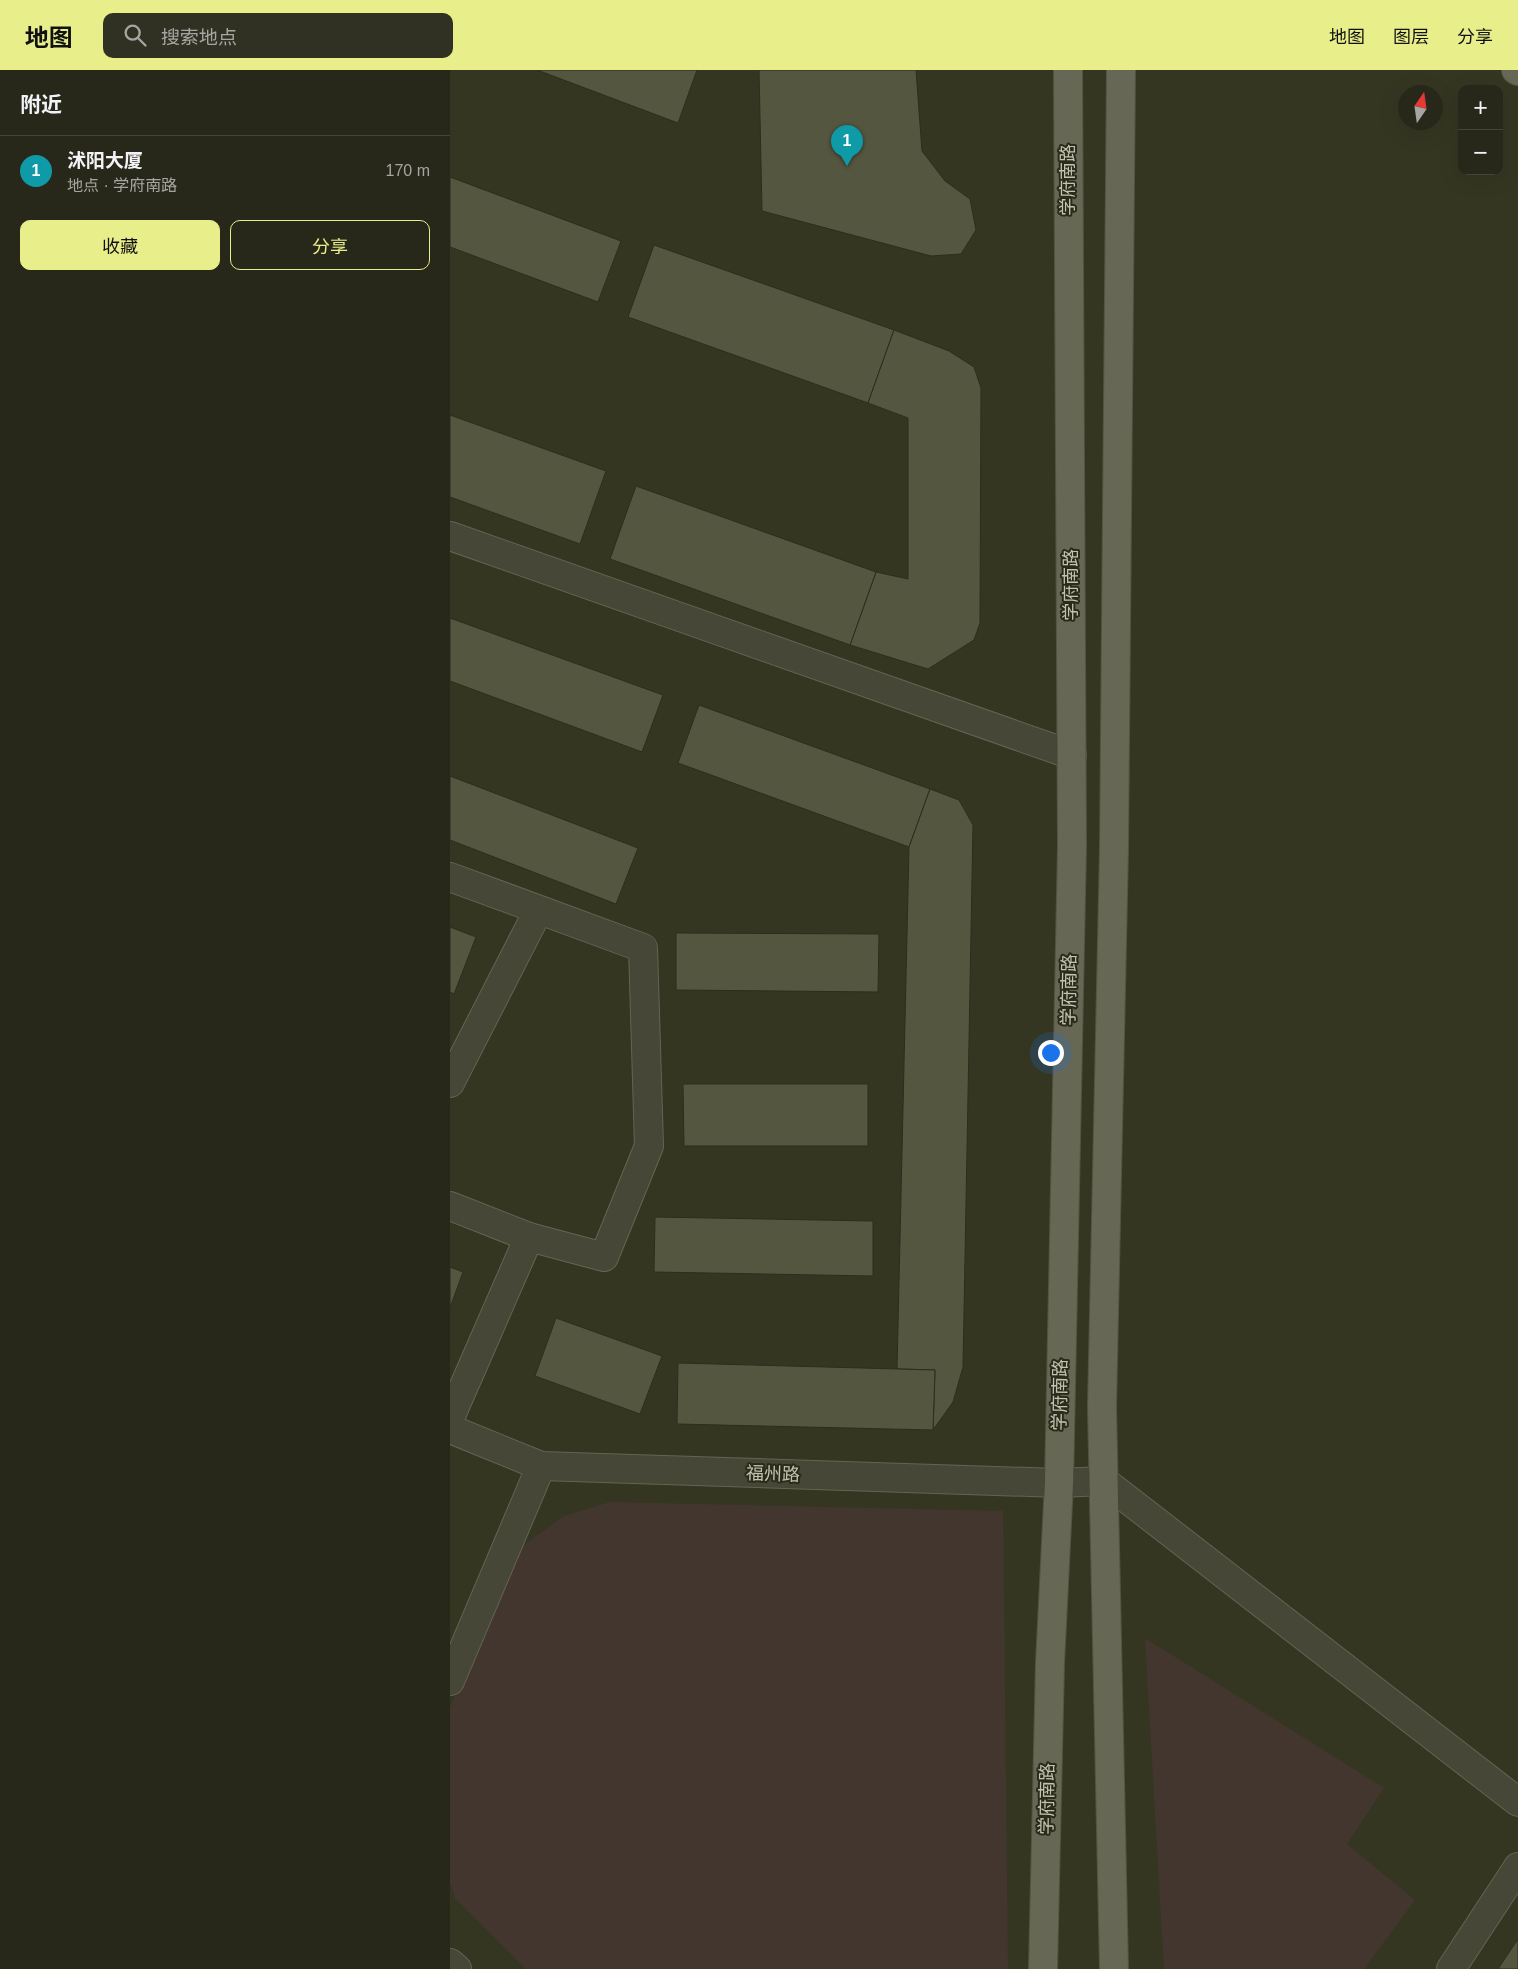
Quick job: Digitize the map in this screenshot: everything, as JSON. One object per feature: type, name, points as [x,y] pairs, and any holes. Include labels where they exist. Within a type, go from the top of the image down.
[{"type":"main road","name":"学府南路","points":[[1043,1969],[1050,1663],[1059,1483],[1072,846],[1068,70]]},
{"type":"main road","points":[[1114,1969],[1103,1397],[1114,839],[1121,70]]},
{"type":"street","points":[[450,536],[1072,755]]},
{"type":"street","points":[[450,877],[538,911],[643,948],[649,1146],[604,1257],[529,1237],[450,1206]]},
{"type":"street","points":[[450,1083],[538,911]]},
{"type":"street","points":[[450,1418],[529,1237]]},
{"type":"street","name":"福州路","points":[[450,1429],[541,1466],[1059,1483],[1104,1481]]},
{"type":"street","points":[[450,1681],[541,1466]]},
{"type":"street","points":[[1104,1481],[1518,1802]]},
{"type":"street","points":[[1451,1969],[1518,1867]]},
{"type":"street","points":[[450,1963],[457,1969]]},
{"type":"shaded area","points":[[610,1502],[1003,1511],[1008,1969],[526,1969],[455,1898],[450,1882],[450,1708],[510,1555],[564,1516]]},
{"type":"shaded area","points":[[1145,1638],[1384,1788],[1347,1844],[1415,1900],[1364,1969],[1164,1969]]},
{"type":"building","points":[[537,70],[697,70],[678,123]]},
{"type":"building","points":[[759,70],[916,70],[922,151],[945,181],[970,199],[976,230],[961,254],[931,256],[762,211]]},
{"type":"building","points":[[450,177],[621,241],[598,302],[450,247]]},
{"type":"building","points":[[654,245],[894,330],[868,403],[628,317]]},
{"type":"building","points":[[894,330],[949,351],[974,367],[981,388],[980,623],[974,640],[928,669],[850,645],[876,572],[908,579],[908,418],[868,403]]},
{"type":"building","points":[[450,415],[606,471],[580,544],[450,497]]},
{"type":"building","points":[[636,486],[876,572],[850,645],[610,559]]},
{"type":"building","points":[[450,618],[663,695],[642,752],[450,681]]},
{"type":"building","points":[[699,705],[930,789],[909,847],[678,763]]},
{"type":"building","points":[[450,776],[638,848],[616,904],[450,840]]},
{"type":"building","points":[[930,789],[959,800],[973,825],[963,1367],[953,1402],[933,1430],[935,1370],[897,1369],[909,847]]},
{"type":"building","points":[[450,927],[476,937],[454,994],[450,992]]},
{"type":"building","points":[[676,933],[879,934],[878,992],[676,990]]},
{"type":"building","points":[[683,1084],[868,1084],[868,1146],[684,1146]]},
{"type":"building","points":[[655,1217],[873,1221],[873,1276],[654,1272]]},
{"type":"building","points":[[450,1267],[463,1272],[450,1308]]},
{"type":"building","points":[[556,1318],[662,1356],[640,1414],[535,1376]]},
{"type":"building","points":[[678,1363],[935,1370],[933,1430],[677,1424]]},
{"type":"building","points":[[1518,1939],[1518,1969],[1498,1969]]},
{"type":"place","name":"沭阳大厦","points":[[847,166]]}]
